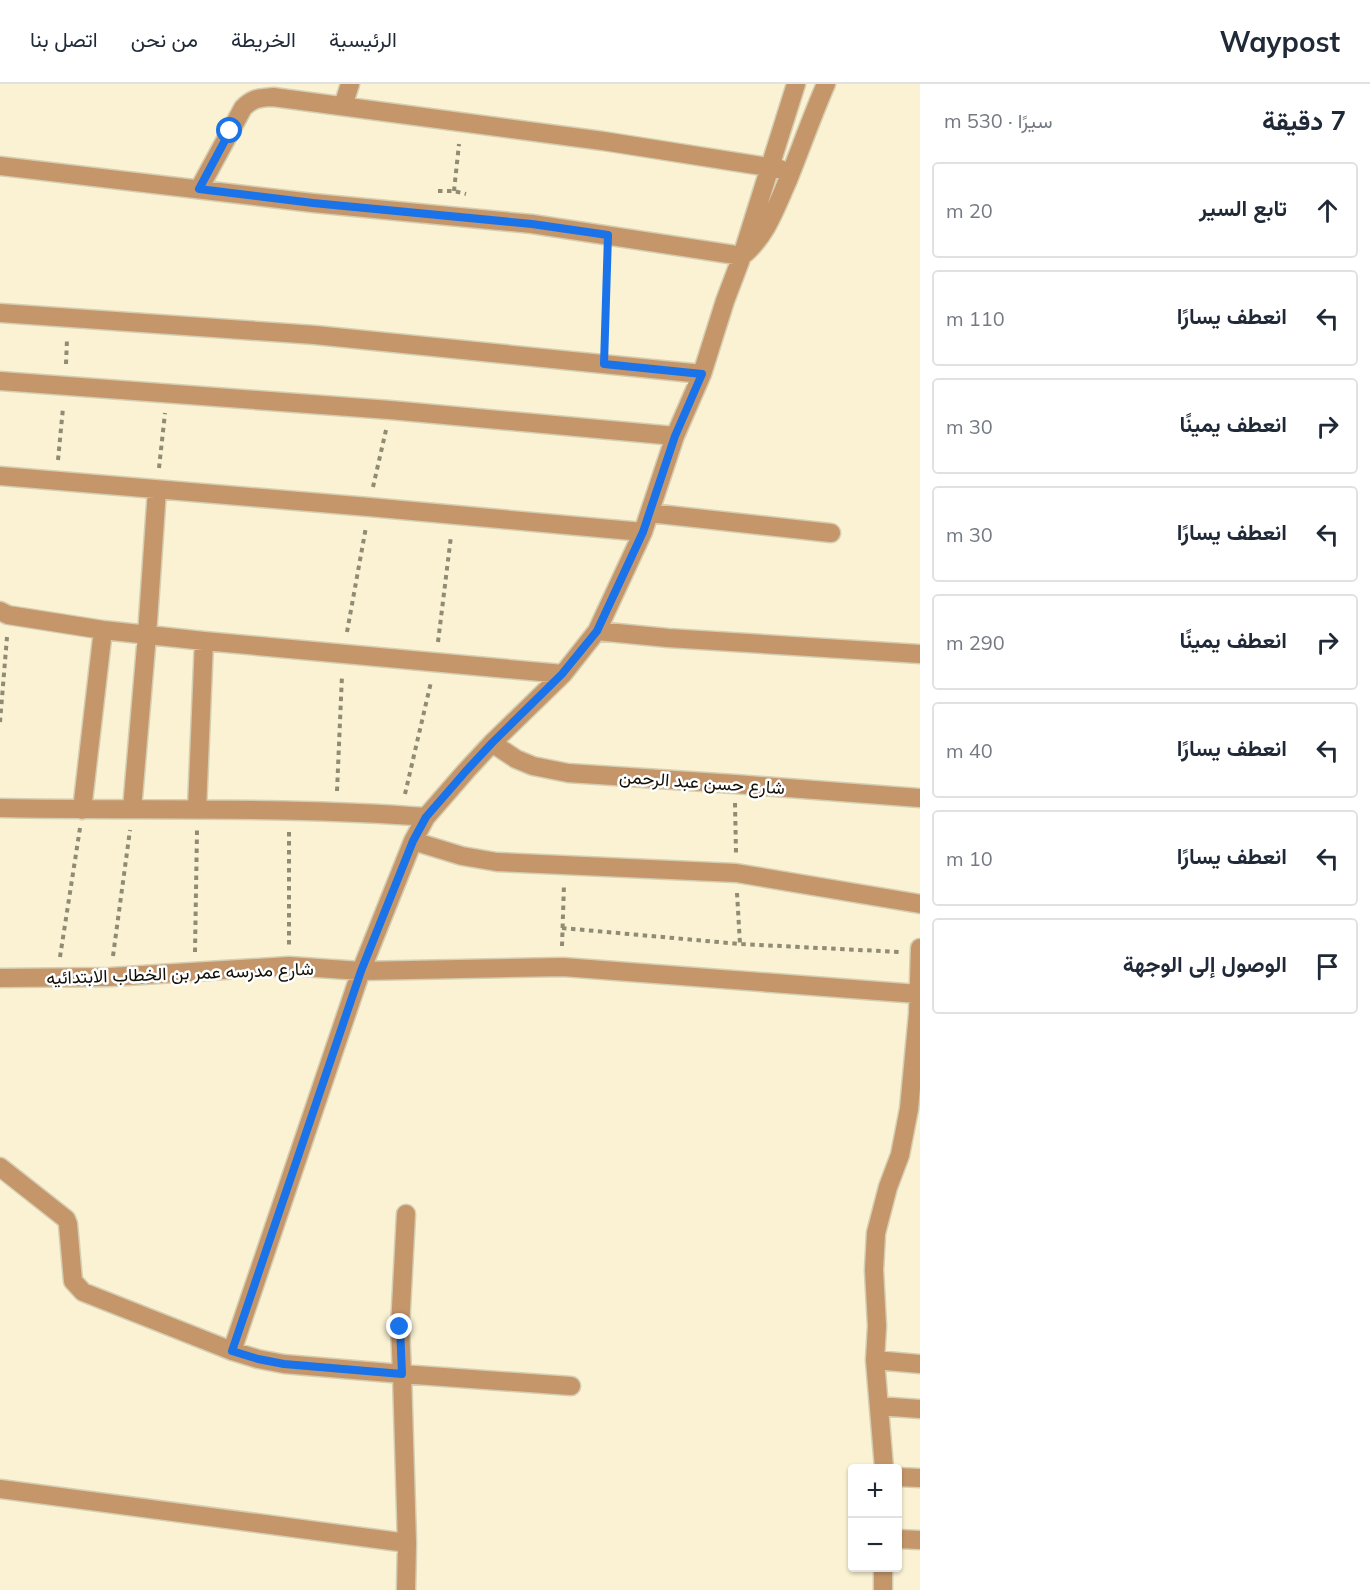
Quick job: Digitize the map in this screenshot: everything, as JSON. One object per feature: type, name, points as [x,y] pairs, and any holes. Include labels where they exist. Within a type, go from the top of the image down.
[{"type":"street","points":[[344,106],[350,84]]},
{"type":"street","points":[[232,1351],[361,971],[413,841],[426,817],[492,743],[562,674],[597,631],[643,532],[675,436],[702,374],[796,84]]},
{"type":"street","points":[[0,166],[313,203],[520,223],[742,256],[753,247],[762,234],[778,204],[825,84]]},
{"type":"street","points":[[199,189],[243,108],[258,98],[273,97],[603,141],[791,171]]},
{"type":"street","points":[[0,314],[315,335],[702,374]]},
{"type":"street","points":[[0,381],[390,410],[675,436]]},
{"type":"street","points":[[0,476],[643,532]]},
{"type":"street","points":[[132,809],[157,490]]},
{"type":"street","points":[[650,513],[831,533]]},
{"type":"street","points":[[4,613],[103,630],[562,674]]},
{"type":"street","points":[[82,810],[103,630]]},
{"type":"street","points":[[597,631],[668,638],[920,654]]},
{"type":"street","points":[[198,808],[204,641]]},
{"type":"street","name":"شارع حسن عبد الرحمن","points":[[492,743],[516,759],[550,771],[920,798]]},
{"type":"street","points":[[0,808],[82,810],[198,808],[426,817]]},
{"type":"street","points":[[413,841],[462,856],[497,862],[736,873],[920,904]]},
{"type":"street","points":[[884,1464],[875,1360],[876,1233],[888,1188],[915,1109],[920,950]]},
{"type":"street","name":"شارع مدرسه عمر بن الخطاب الابتدائيه","points":[[0,978],[110,978],[289,966],[361,971],[563,967],[918,994]]},
{"type":"street","points":[[0,1167],[66,1219],[73,1281],[76,1287],[83,1292],[232,1351],[284,1364],[571,1386]]},
{"type":"street","points":[[406,1214],[400,1327],[407,1543],[406,1590]]},
{"type":"street","points":[[875,1360],[920,1364]]},
{"type":"street","points":[[879,1406],[920,1409]]},
{"type":"street","points":[[902,1477],[920,1478]]},
{"type":"street","points":[[0,1489],[407,1543]]},
{"type":"street","points":[[902,1539],[920,1540]]},
{"type":"street","points":[[883,1572],[883,1590]]},
{"type":"path","points":[[454,191],[461,122]]},
{"type":"path","points":[[604,364],[608,235]]},
{"type":"path","points":[[56,480],[65,386],[68,317]]},
{"type":"path","points":[[157,490],[167,392]]},
{"type":"path","points":[[336,812],[344,654],[369,507],[390,410]]},
{"type":"path","points":[[400,815],[435,663],[453,515]]},
{"type":"path","points":[[0,722],[4,613]]},
{"type":"path","points":[[735,784],[740,944]]},
{"type":"path","points":[[195,973],[198,808]]},
{"type":"path","points":[[110,978],[132,809]]},
{"type":"path","points":[[57,978],[82,810]]},
{"type":"path","points":[[289,811],[289,966]]},
{"type":"path","points":[[565,866],[562,928],[740,944],[920,950]]},
{"type":"route","points":[[230,131],[199,189],[313,203],[461,216],[608,235],[604,364],[702,374],[675,436],[643,532],[597,631],[562,674],[466,771],[426,817],[413,841],[361,971],[232,1351],[284,1364],[402,1374],[400,1327]]}]
